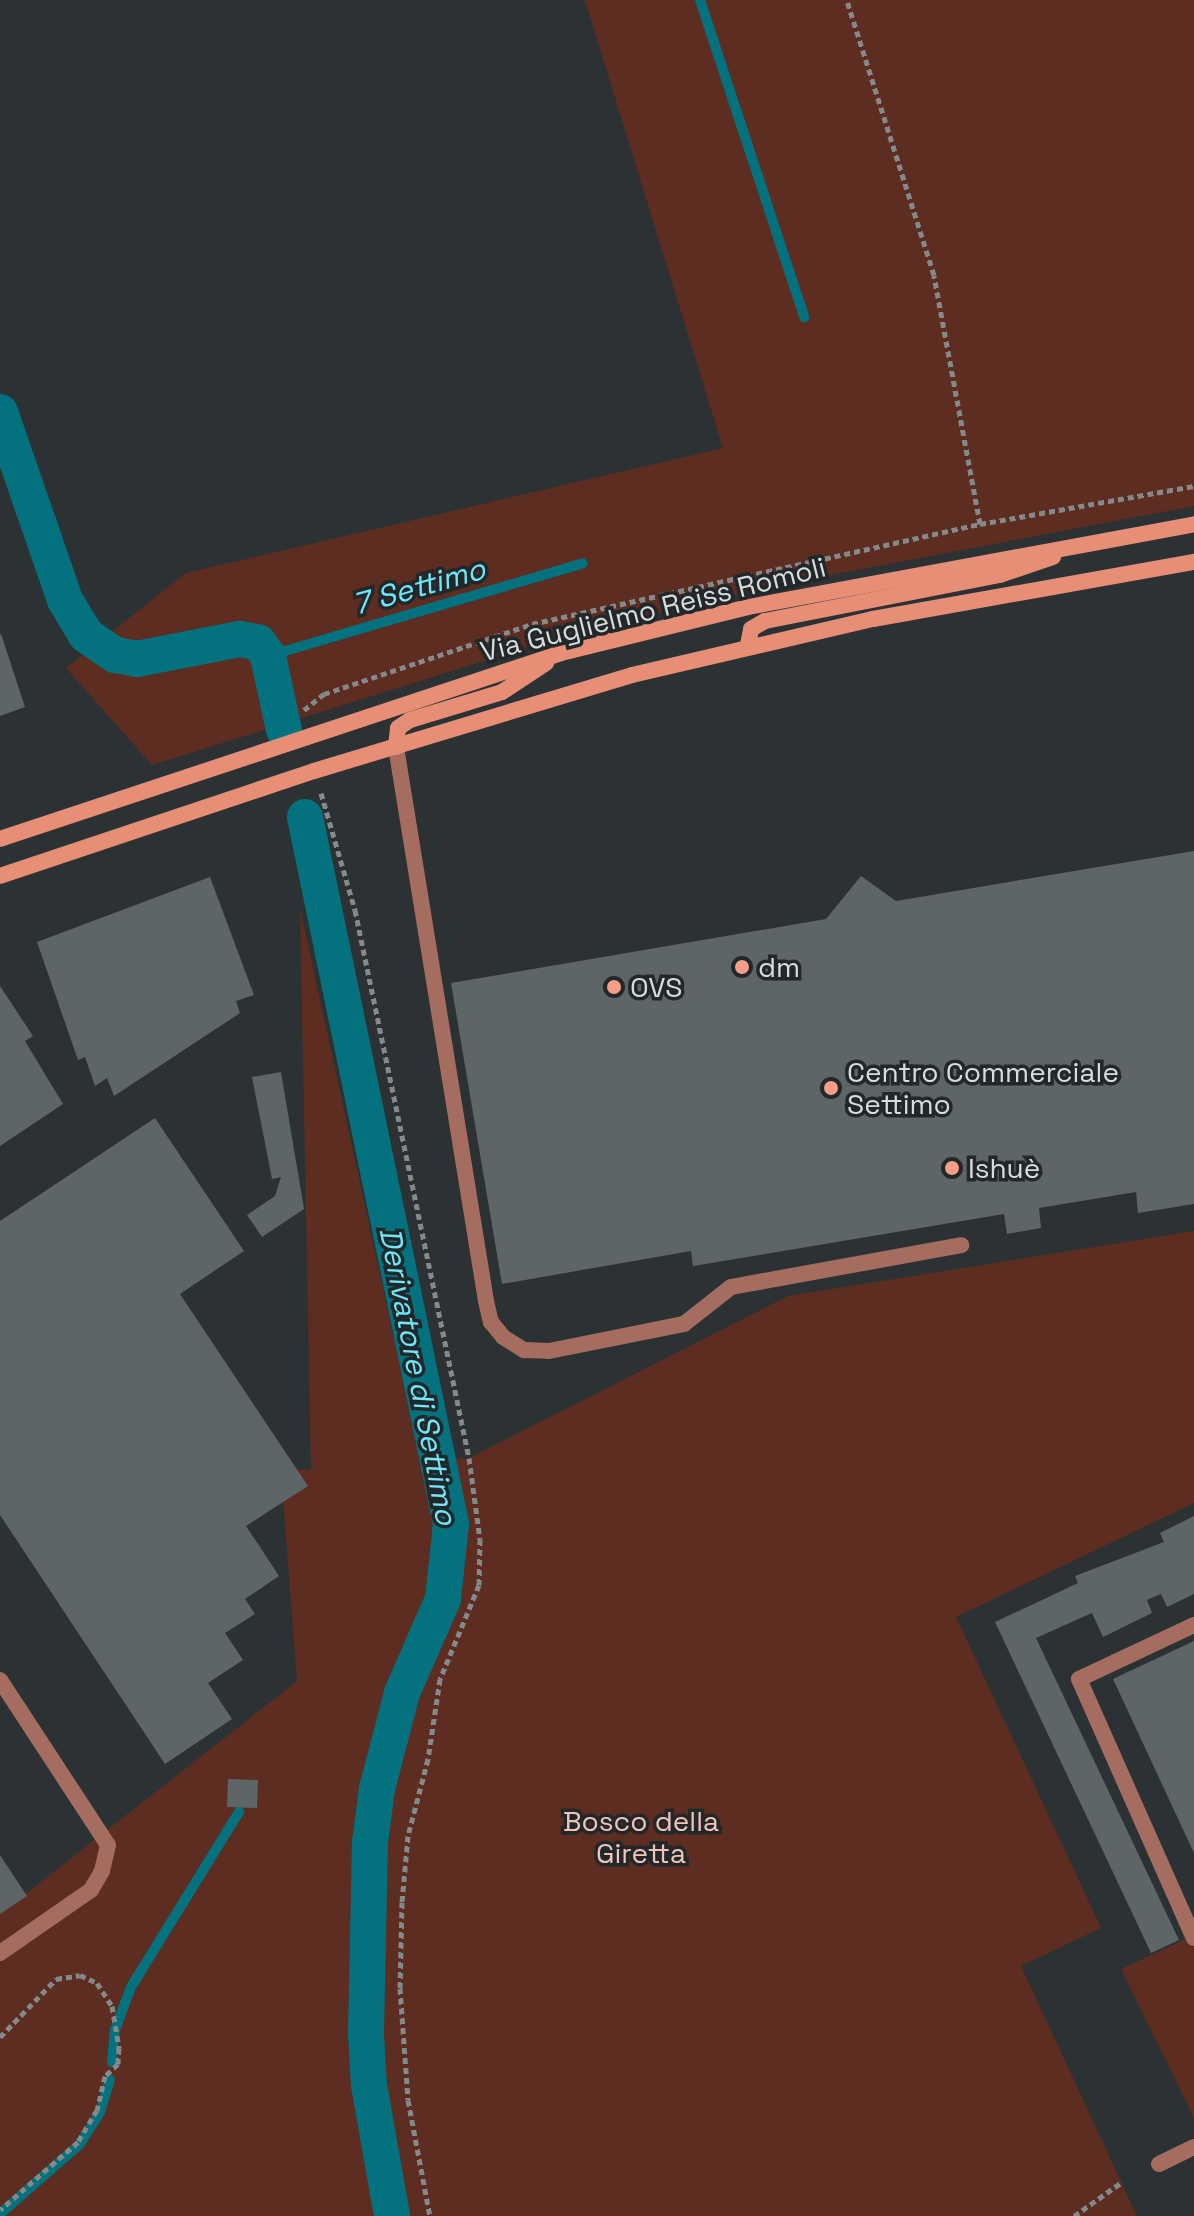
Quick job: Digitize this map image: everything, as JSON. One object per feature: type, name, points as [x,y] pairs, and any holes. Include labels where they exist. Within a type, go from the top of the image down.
[{"type":"street","name":"Via Guglielmo Reiss Romoli","points":[[0,839],[307,734],[561,653],[748,607],[1194,524]]},
{"type":"street","points":[[748,645],[751,629],[765,621],[1000,575],[1108,538]]},
{"type":"street","name":"Via Guglielmo Reiss Romoli","points":[[0,876],[314,771],[748,645],[1194,562]]},
{"type":"street","points":[[561,653],[502,692],[410,720],[398,728],[396,747],[491,1322],[503,1337],[524,1350],[594,1342],[684,1324],[731,1287],[961,1245]]},
{"type":"street","points":[[1194,1625],[1079,1679],[1194,1938]]},
{"type":"street","points":[[0,1680],[108,1845],[102,1871],[91,1890],[0,1953]]},
{"type":"street","points":[[1159,2164],[1194,2147]]},
{"type":"path","points":[[847,0],[934,275],[980,524]]},
{"type":"path","points":[[307,734],[302,711],[324,694],[532,624],[980,524],[1194,486]]},
{"type":"path","points":[[314,771],[355,910],[469,1458],[480,1539],[479,1585],[440,1679],[428,1759],[408,1836],[402,1902],[400,1988],[408,2100],[430,2216]]},
{"type":"path","points":[[0,2037],[56,1979],[80,1975],[97,1983],[116,2017],[118,2028],[118,2064],[105,2076],[97,2110],[78,2142],[0,2210]]},
{"type":"path","points":[[1074,2216],[1122,2182]]},
{"type":"green space","points":[[585,0],[1194,0],[1194,506],[752,590],[551,640],[152,765],[66,668],[186,573],[723,448]]},
{"type":"green space","name":"Bosco della Giretta","points":[[300,908],[421,1462],[469,1458],[788,1296],[1194,1231],[1194,1503],[956,1617],[1101,1928],[1021,1966],[1137,2216],[0,2216],[0,1914],[297,1681],[281,1471],[311,1469]]},
{"type":"green space","points":[[1194,1935],[1194,2118],[1121,1969]]},
{"type":"building","points":[[0,635],[25,707],[0,716]]},
{"type":"building","name":"Centro Commerciale Settimo","points":[[1194,851],[1194,1204],[1138,1213],[1136,1192],[1039,1208],[1041,1228],[1007,1234],[1004,1214],[693,1266],[691,1251],[502,1284],[451,983],[826,919],[861,876],[896,901]]},
{"type":"building","points":[[210,877],[254,995],[236,1001],[240,1013],[114,1096],[107,1078],[95,1086],[85,1057],[78,1060],[37,942]]},
{"type":"building","points":[[0,986],[33,1036],[25,1041],[63,1104],[0,1146]]},
{"type":"building","points":[[281,1072],[304,1209],[262,1237],[247,1215],[275,1196],[281,1177],[272,1179],[252,1077]]},
{"type":"building","points":[[155,1118],[244,1251],[180,1294],[308,1486],[246,1526],[279,1576],[245,1599],[255,1614],[225,1633],[243,1660],[208,1683],[232,1719],[165,1764],[0,1515],[0,1221]]},
{"type":"building","points":[[1194,1516],[1194,1594],[1167,1607],[1161,1594],[1147,1600],[1152,1613],[1103,1637],[1092,1613],[1036,1638],[1179,1940],[1151,1953],[995,1622],[1078,1583],[1075,1576],[1164,1542],[1160,1533]]},
{"type":"building","points":[[1194,1641],[1194,1853],[1113,1679]]},
{"type":"building","points":[[228,1779],[258,1780],[257,1808],[227,1807]]},
{"type":"building","points":[[0,1855],[27,1896],[0,1914]]},
{"type":"waterway","points":[[700,0],[804,317]]},
{"type":"waterway","name":"Derivatore di Settimo","points":[[0,412],[65,600],[86,635],[115,655],[137,659],[239,639],[258,642],[268,656],[284,730]]},
{"type":"waterway","name":"7 Settimo","points":[[268,656],[583,563]]},
{"type":"waterway","name":"Derivatore di Settimo","points":[[305,817],[451,1524],[443,1599],[402,1693],[377,1789],[370,1842],[366,2035],[369,2085],[392,2216]]},
{"type":"waterway","points":[[112,2062],[115,2030],[131,1987],[239,1812]]},
{"type":"waterway","points":[[0,2214],[80,2144],[100,2112],[110,2079]]},
{"type":"place","name":"dm","points":[[742,967]]},
{"type":"place","name":"OVS","points":[[614,987]]},
{"type":"place","name":"Centro Commerciale Settimo","points":[[831,1088]]},
{"type":"place","name":"Ishuè","points":[[952,1168]]}]
